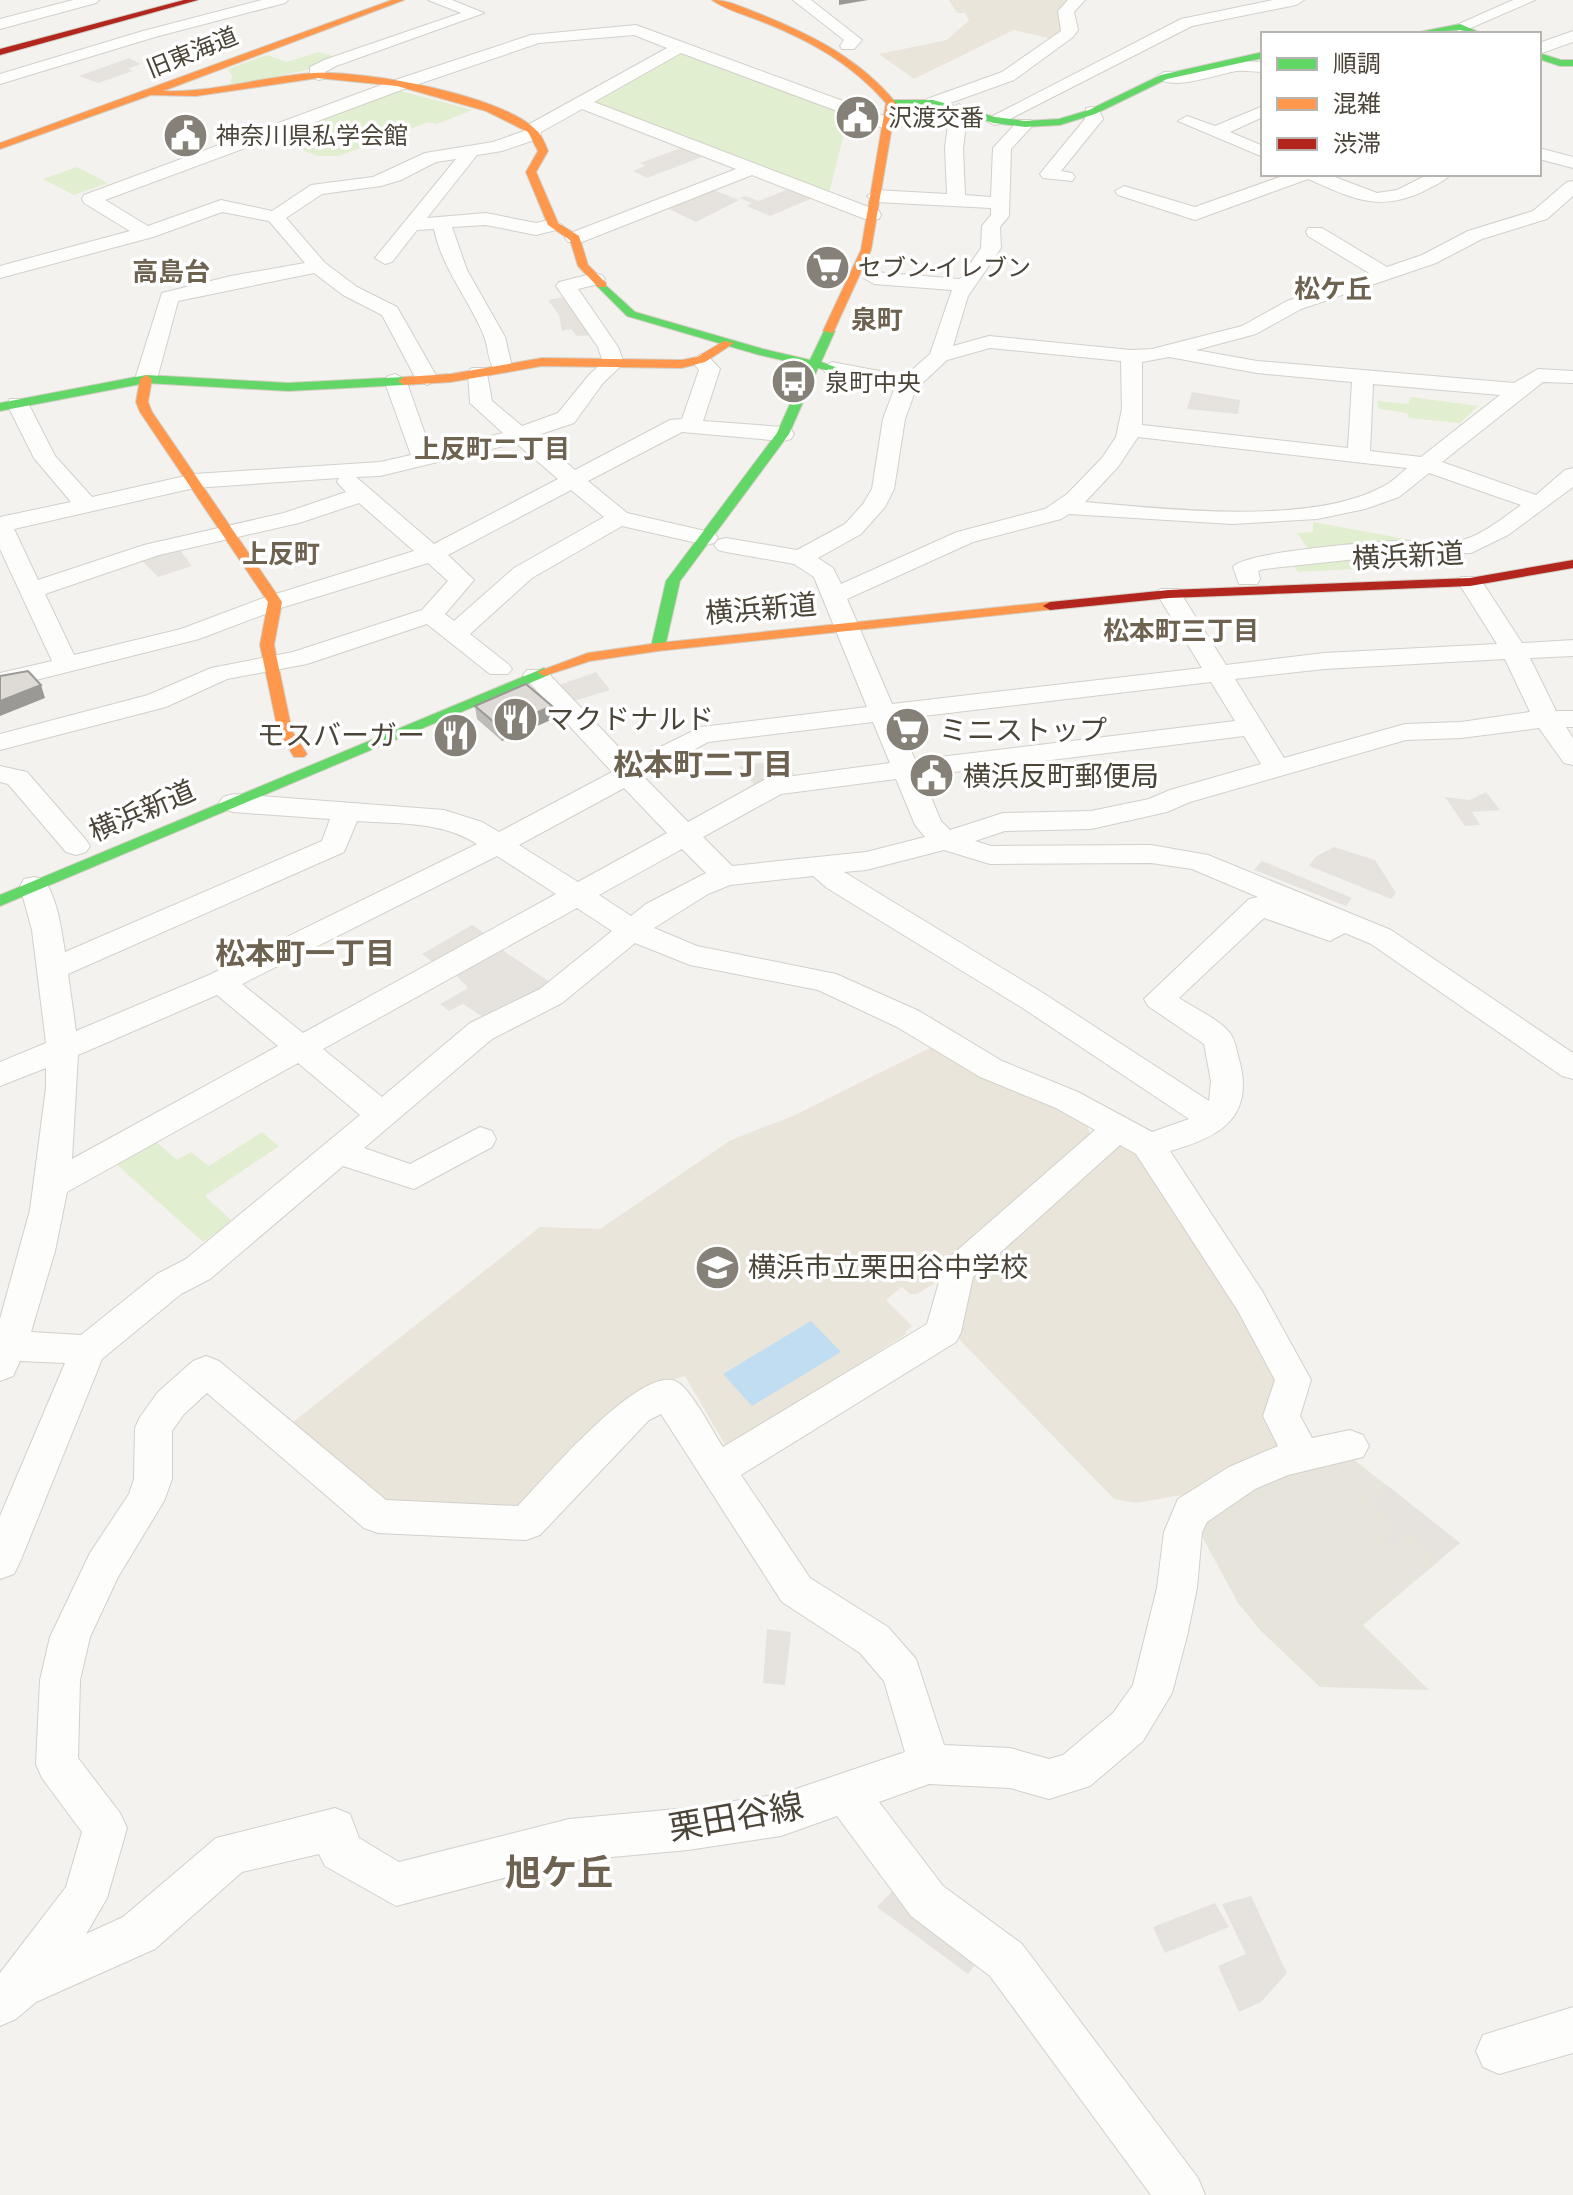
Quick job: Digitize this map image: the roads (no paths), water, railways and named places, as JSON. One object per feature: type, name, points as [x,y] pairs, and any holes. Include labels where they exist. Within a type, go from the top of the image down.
[{"type":"main road","points":[[116,18],[171,0]]},
{"type":"main road","points":[[1,49],[194,0]]},
{"type":"main road","name":"旧東海道","points":[[0,146],[154,93],[288,39],[400,0]]},
{"type":"main road","points":[[716,0],[830,49],[875,85],[891,103],[912,109],[933,103],[994,120],[1025,124],[1060,122],[1119,102],[1164,77],[1261,55]]},
{"type":"main road","points":[[740,0],[848,46],[898,85],[912,109]]},
{"type":"main road","points":[[1416,26],[1460,27],[1474,32]]},
{"type":"main road","points":[[1541,57],[1560,63],[1573,63]]},
{"type":"main road","points":[[154,93],[168,95],[243,89],[318,75],[398,85],[479,105],[533,132],[543,151],[531,172],[553,225],[575,238],[583,266],[631,314],[728,343],[823,366]]},
{"type":"main road","points":[[819,400],[823,366],[866,250],[891,103]]},
{"type":"main road","points":[[685,626],[667,646],[661,628],[673,581],[721,544],[871,284]]},
{"type":"main road","points":[[9,406],[146,379],[288,387],[427,379],[542,362],[682,364],[701,360],[728,343]]},
{"type":"main road","points":[[146,379],[142,402],[146,412],[275,602],[267,645],[285,731],[299,754]]},
{"type":"main road","name":"横浜新道","points":[[0,901],[16,881],[233,803],[511,669],[578,642],[661,628],[1166,583],[1472,569],[1512,566],[1573,554]]},
{"type":"main road","name":"横浜新道","points":[[511,669],[667,646],[841,613],[1169,594],[1470,582],[1573,564]]},
{"type":"street","points":[[38,0],[86,26]]},
{"type":"street","points":[[0,24],[91,0]]},
{"type":"street","points":[[318,75],[316,70],[330,63],[476,13],[436,0]]},
{"type":"street","points":[[801,0],[854,40],[848,46]]},
{"type":"street","points":[[933,103],[1008,76],[1067,34],[1070,30],[1066,11],[1077,0]]},
{"type":"street","points":[[994,120],[1187,22],[1296,0]]},
{"type":"street","points":[[1460,27],[1527,0]]},
{"type":"street","points":[[0,79],[270,1]]},
{"type":"street","points":[[116,18],[149,34]]},
{"type":"street","points":[[146,233],[91,199],[398,85],[537,38],[636,30],[889,124]]},
{"type":"street","points":[[1541,48],[1573,36]]},
{"type":"street","points":[[275,217],[317,189],[375,182],[395,176],[431,157],[507,144],[680,47]]},
{"type":"street","points":[[1,49],[41,67]]},
{"type":"street","points":[[1164,77],[1201,76],[1238,66],[1261,67]]},
{"type":"street","points":[[581,103],[751,169],[874,206],[896,197],[1000,203]]},
{"type":"street","points":[[956,201],[954,148],[959,109]]},
{"type":"street","points":[[1066,177],[1049,174],[1094,119],[1092,112]]},
{"type":"street","points":[[1217,132],[1261,112]]},
{"type":"street","points":[[1187,121],[1261,151]]},
{"type":"street","points":[[940,356],[958,296],[991,248],[991,226],[1000,216],[1002,148],[1025,124]]},
{"type":"street","points":[[385,258],[472,150]]},
{"type":"street","points":[[1541,154],[1573,163]]},
{"type":"street","points":[[575,238],[751,169]]},
{"type":"street","points":[[1124,191],[1169,203],[1195,214],[1300,176]]},
{"type":"street","points":[[1317,176],[1375,201],[1405,195],[1438,176]]},
{"type":"street","points":[[801,558],[853,529],[873,507],[883,489],[894,419],[908,383],[940,356],[989,342],[1131,356],[1166,351],[1249,330],[1294,305],[1429,259],[1475,235],[1540,215],[1573,186]]},
{"type":"street","points":[[0,272],[146,233],[221,206],[275,217],[309,261],[350,291],[390,311],[427,379]]},
{"type":"street","points":[[410,225],[486,219],[536,229],[553,225]]},
{"type":"street","points":[[442,223],[445,248],[497,339],[497,361],[502,367]]},
{"type":"street","points":[[1315,232],[1386,275]]},
{"type":"street","points":[[146,379],[169,297],[231,282],[318,267]]},
{"type":"street","points":[[66,664],[0,524],[194,481],[380,469],[520,436],[566,418],[596,379],[614,363],[608,347],[566,286],[595,279]]},
{"type":"street","points":[[871,284],[966,285]]},
{"type":"street","points":[[1166,351],[1257,367],[1517,390]]},
{"type":"street","points":[[841,613],[965,537],[1053,514],[1066,507],[1106,468],[1130,430],[1131,356]]},
{"type":"street","points":[[691,425],[710,369],[701,360]]},
{"type":"street","points":[[823,366],[908,383]]},
{"type":"street","points":[[479,372],[481,403],[619,518],[721,544],[801,558],[824,573],[929,825],[945,841],[990,855],[1151,854],[1198,861],[1381,937],[1573,1068]]},
{"type":"street","points":[[1066,507],[1216,516],[1336,511],[1367,503],[1391,492],[1538,375],[1573,377]]},
{"type":"street","points":[[1359,456],[1363,376]]},
{"type":"street","points":[[395,380],[423,459]]},
{"type":"street","points":[[9,406],[45,458],[87,506]]},
{"type":"street","points":[[0,681],[190,634],[275,602],[434,553],[678,425],[783,434]]},
{"type":"street","points":[[1130,430],[1426,464],[1539,504]]},
{"type":"street","points":[[0,742],[157,701],[220,673],[271,666],[431,615],[462,580],[336,472]]},
{"type":"street","points":[[1248,579],[1245,567],[1261,562],[1394,548],[1463,548],[1500,530],[1539,504],[1573,475]]},
{"type":"street","points":[[29,591],[152,550],[291,518],[363,494]]},
{"type":"street","points":[[456,633],[523,573],[619,518]]},
{"type":"street","points":[[1470,582],[1559,719],[1573,757]]},
{"type":"street","points":[[1169,594],[1277,768]]},
{"type":"street","points":[[431,615],[511,669],[628,774],[725,876]]},
{"type":"street","points":[[0,1075],[220,982],[499,844],[701,735],[1324,661],[1573,648]]},
{"type":"street","points":[[0,1562],[88,1350],[169,1284],[198,1269],[481,1031],[551,996],[656,911],[698,887],[725,876],[866,861],[1003,822],[1091,820],[1157,806],[1180,796],[1405,732],[1461,730],[1559,719]]},
{"type":"street","points":[[49,1187],[774,786],[905,767],[1251,727]]},
{"type":"street","points":[[0,774],[17,778],[77,846]]},
{"type":"street","points":[[233,803],[444,819],[472,828],[634,931],[690,955],[825,981],[908,1019],[991,1069],[1067,1100],[1133,1136],[1250,1301],[1293,1380],[1281,1416],[1302,1456]]},
{"type":"street","points":[[52,969],[334,846],[347,812]]},
{"type":"street","points":[[822,865],[824,871],[837,881],[1032,1000],[1213,1119]]},
{"type":"street","points":[[16,881],[44,909],[62,1048],[59,1126],[39,1248],[3,1352],[88,1350]]},
{"type":"street","points":[[717,1470],[943,1332],[957,1271],[1133,1136],[1185,1136],[1213,1119],[1227,1095],[1218,1039],[1159,999],[1259,906],[1330,931],[1341,921]]},
{"type":"street","points":[[220,982],[381,1114]]},
{"type":"street","points":[[339,1150],[374,1166],[414,1177],[480,1139]]},
{"type":"street","points":[[10,1995],[85,1898],[105,1828],[57,1764],[60,1680],[70,1637],[104,1565],[145,1501],[153,1479],[153,1428],[171,1403],[206,1371],[378,1516],[526,1523],[636,1409],[667,1393],[796,1590],[874,1640],[902,1672],[929,1764]]},
{"type":"street","name":"栗田谷線","points":[[10,1995],[139,1933],[231,1853],[335,1829],[340,1851],[396,1884],[569,1840],[688,1829],[781,1815],[929,1764],[1010,1768],[1049,1779],[1075,1772],[1128,1727],[1151,1693],[1177,1588],[1183,1532],[1192,1511],[1242,1478],[1283,1460],[1350,1446]]},
{"type":"street","points":[[846,1793],[927,1901],[1006,1960],[1181,2195]]},
{"type":"street","points":[[1499,2051],[1573,2030]]},
{"type":"water","points":[[811,1321],[841,1352],[752,1406],[723,1374]]},
{"type":"place","name":"沢渡交番","points":[[857,117]]},
{"type":"place","name":"神奈川県私学会館","points":[[185,135]]},
{"type":"place","name":"セブン-イレブン","points":[[827,267]]},
{"type":"place","name":"泉町中央","points":[[794,382]]},
{"type":"place","name":"マクドナルド","points":[[515,719]]},
{"type":"place","name":"ミニストップ","points":[[908,730]]},
{"type":"place","name":"モスバーガー","points":[[456,735]]},
{"type":"place","name":"横浜反町郵便局","points":[[932,776]]},
{"type":"place","name":"横浜市立栗田谷中学校","points":[[717,1267]]},
{"type":"district","name":"高島台","points":[[171,272]]},
{"type":"district","name":"松ケ丘","points":[[1333,289]]},
{"type":"district","name":"泉町","points":[[877,320]]},
{"type":"district","name":"上反町二丁目","points":[[492,449]]},
{"type":"district","name":"上反町","points":[[281,554]]},
{"type":"district","name":"松本町三丁目","points":[[1181,631]]},
{"type":"district","name":"松本町二丁目","points":[[703,764]]},
{"type":"district","name":"松本町一丁目","points":[[305,953]]},
{"type":"district","name":"旭ケ丘","points":[[559,1872]]}]
